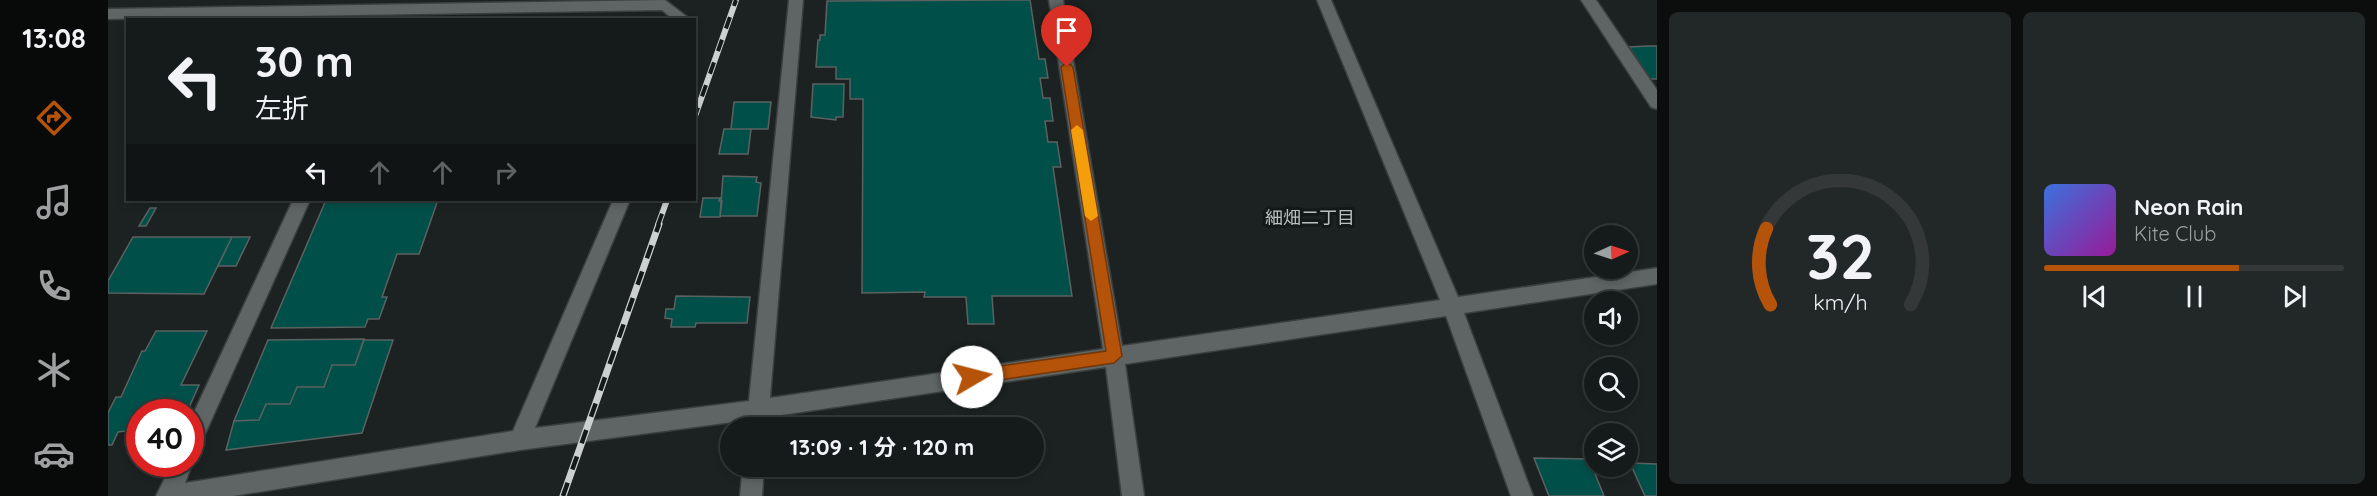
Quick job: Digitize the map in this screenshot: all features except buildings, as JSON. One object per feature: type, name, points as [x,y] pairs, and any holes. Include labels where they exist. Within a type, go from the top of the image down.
[{"type":"street","points":[[109,16],[122,0]]},
{"type":"street","points":[[758,417],[796,0]]},
{"type":"street","points":[[1056,0],[1114,356],[1133,496]]},
{"type":"street","points":[[1324,0],[1452,306],[1522,496]]},
{"type":"street","points":[[1588,0],[1657,103]]},
{"type":"street","points":[[109,16],[258,6],[386,10],[460,4],[665,3],[682,18]]},
{"type":"street","points":[[204,414],[301,201]]},
{"type":"street","points":[[520,440],[621,201]]},
{"type":"street","points":[[764,417],[1114,356],[1657,276]]},
{"type":"street","points":[[168,496],[520,440],[720,422]]},
{"type":"street","points":[[168,496],[176,477]]},
{"type":"street","points":[[751,496],[753,477]]},
{"type":"railway","points":[[696,113],[736,0]]},
{"type":"railway","points":[[658,225],[667,201]]},
{"type":"railway","points":[[563,496],[659,224]]},
{"type":"slow traffic","points":[[1077,130],[1091,216]]},
{"type":"district","name":"細畑二丁目","points":[[1310,217]]},
{"type":"route","points":[[972,377],[1114,356],[1067,67]]}]
